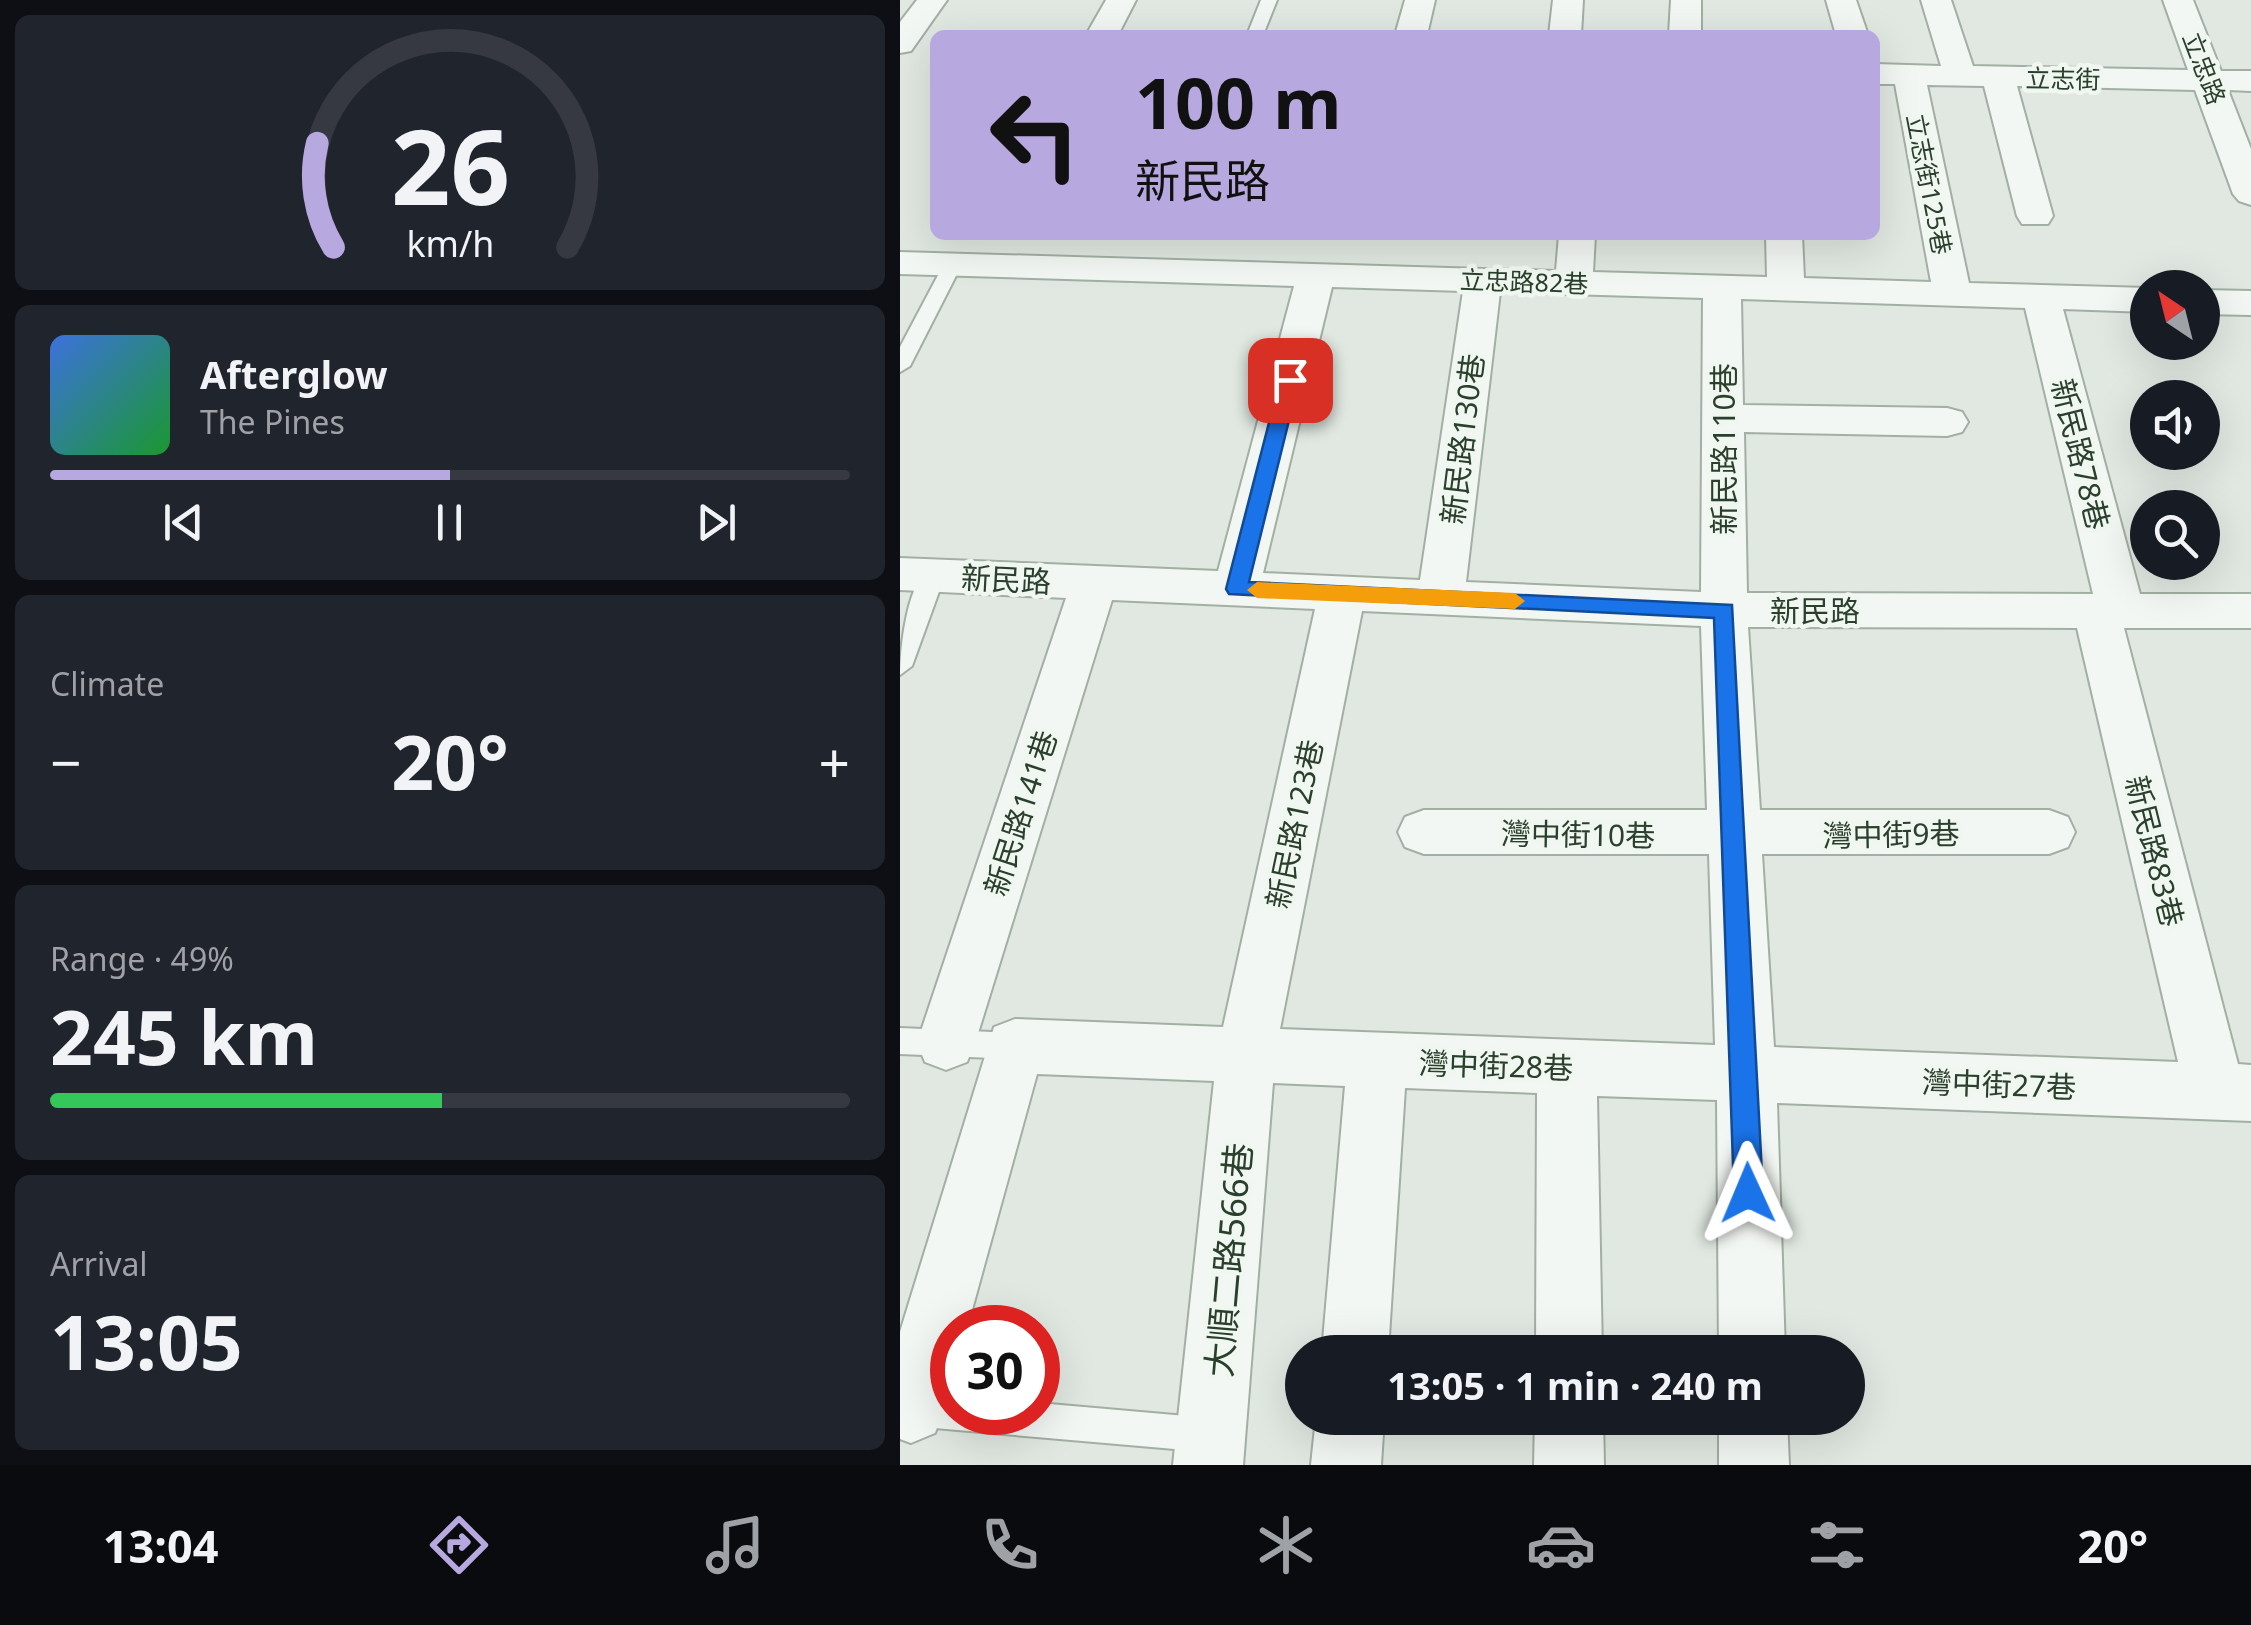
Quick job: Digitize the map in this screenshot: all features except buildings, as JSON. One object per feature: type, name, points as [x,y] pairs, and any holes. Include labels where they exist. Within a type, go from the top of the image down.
[{"type":"street","points":[[930,51],[900,48],[932,0]]},
{"type":"street","points":[[1105,30],[1121,0]]},
{"type":"street","points":[[1411,30],[1420,0]]},
{"type":"street","points":[[1565,30],[1568,0]]},
{"type":"street","points":[[1685,30],[1686,0]]},
{"type":"street","points":[[1842,0],[1851,30]]},
{"type":"street","points":[[1936,0],[1960,76]]},
{"type":"street","name":"立忠路","points":[[2178,0],[2251,194]]},
{"type":"street","name":"立志街","points":[[1892,74],[2251,81]]},
{"type":"street","name":"立志街125巷","points":[[1892,74],[1952,294]]},
{"type":"street","points":[[1998,76],[2035,216]]},
{"type":"street","points":[[1242,273],[1252,240]]},
{"type":"street","points":[[1382,277],[1391,240]]},
{"type":"street","points":[[1574,283],[1576,240]]},
{"type":"street","points":[[1784,240],[1786,289]]},
{"type":"street","name":"立忠路82巷","points":[[900,262],[1089,252],[1242,273],[2130,299]]},
{"type":"street","points":[[1236,589],[1316,275]]},
{"type":"street","name":"新民路130巷","points":[[1441,598],[1483,280]]},
{"type":"street","name":"新民路110巷","points":[[1722,287],[1724,610],[1746,1073],[1752,1335]]},
{"type":"street","name":"新民路78巷","points":[[2041,297],[2108,611]]},
{"type":"street","points":[[2220,302],[2251,303]]},
{"type":"street","points":[[1723,418],[1947,422]]},
{"type":"street","name":"新民路","points":[[917,575],[1724,610],[2251,611]]},
{"type":"street","name":"新民路141巷","points":[[923,1042],[1094,582]]},
{"type":"street","name":"新民路123巷","points":[[1246,1055],[1342,594]]},
{"type":"street","name":"新民路83巷","points":[[2108,611],[2233,1093]]},
{"type":"street","name":"灣中街10巷","points":[[1424,832],[1733,836]]},
{"type":"street","name":"灣中街9巷","points":[[1733,836],[2049,832]]},
{"type":"street","points":[[906,1409],[1015,1046]]},
{"type":"street","name":"灣中街28巷","points":[[1015,1046],[1746,1073]]},
{"type":"street","name":"大順二路566巷","points":[[1210,1450],[1246,1055]]},
{"type":"street","points":[[1355,1335],[1377,1060]]},
{"type":"street","points":[[1568,1068],[1569,1335]]},
{"type":"street","name":"灣中街27巷","points":[[1746,1073],[2233,1093]]},
{"type":"street","points":[[1346,1465],[1349,1435]]},
{"type":"street","points":[[1569,1435],[1569,1465]]},
{"type":"street","points":[[1753,1435],[1754,1465]]},
{"type":"lane","points":[[1257,30],[1269,0]]},
{"type":"lane","points":[[900,366],[978,255]]},
{"type":"lane","points":[[900,666],[917,575]]},
{"type":"lane","points":[[923,1042],[1015,1046]]},
{"type":"lane","points":[[906,1409],[1210,1450]]},
{"type":"slow traffic","points":[[1257,590],[1515,601]]},
{"type":"route","points":[[1290,380],[1236,589],[1724,610],[1748,1193]]}]
